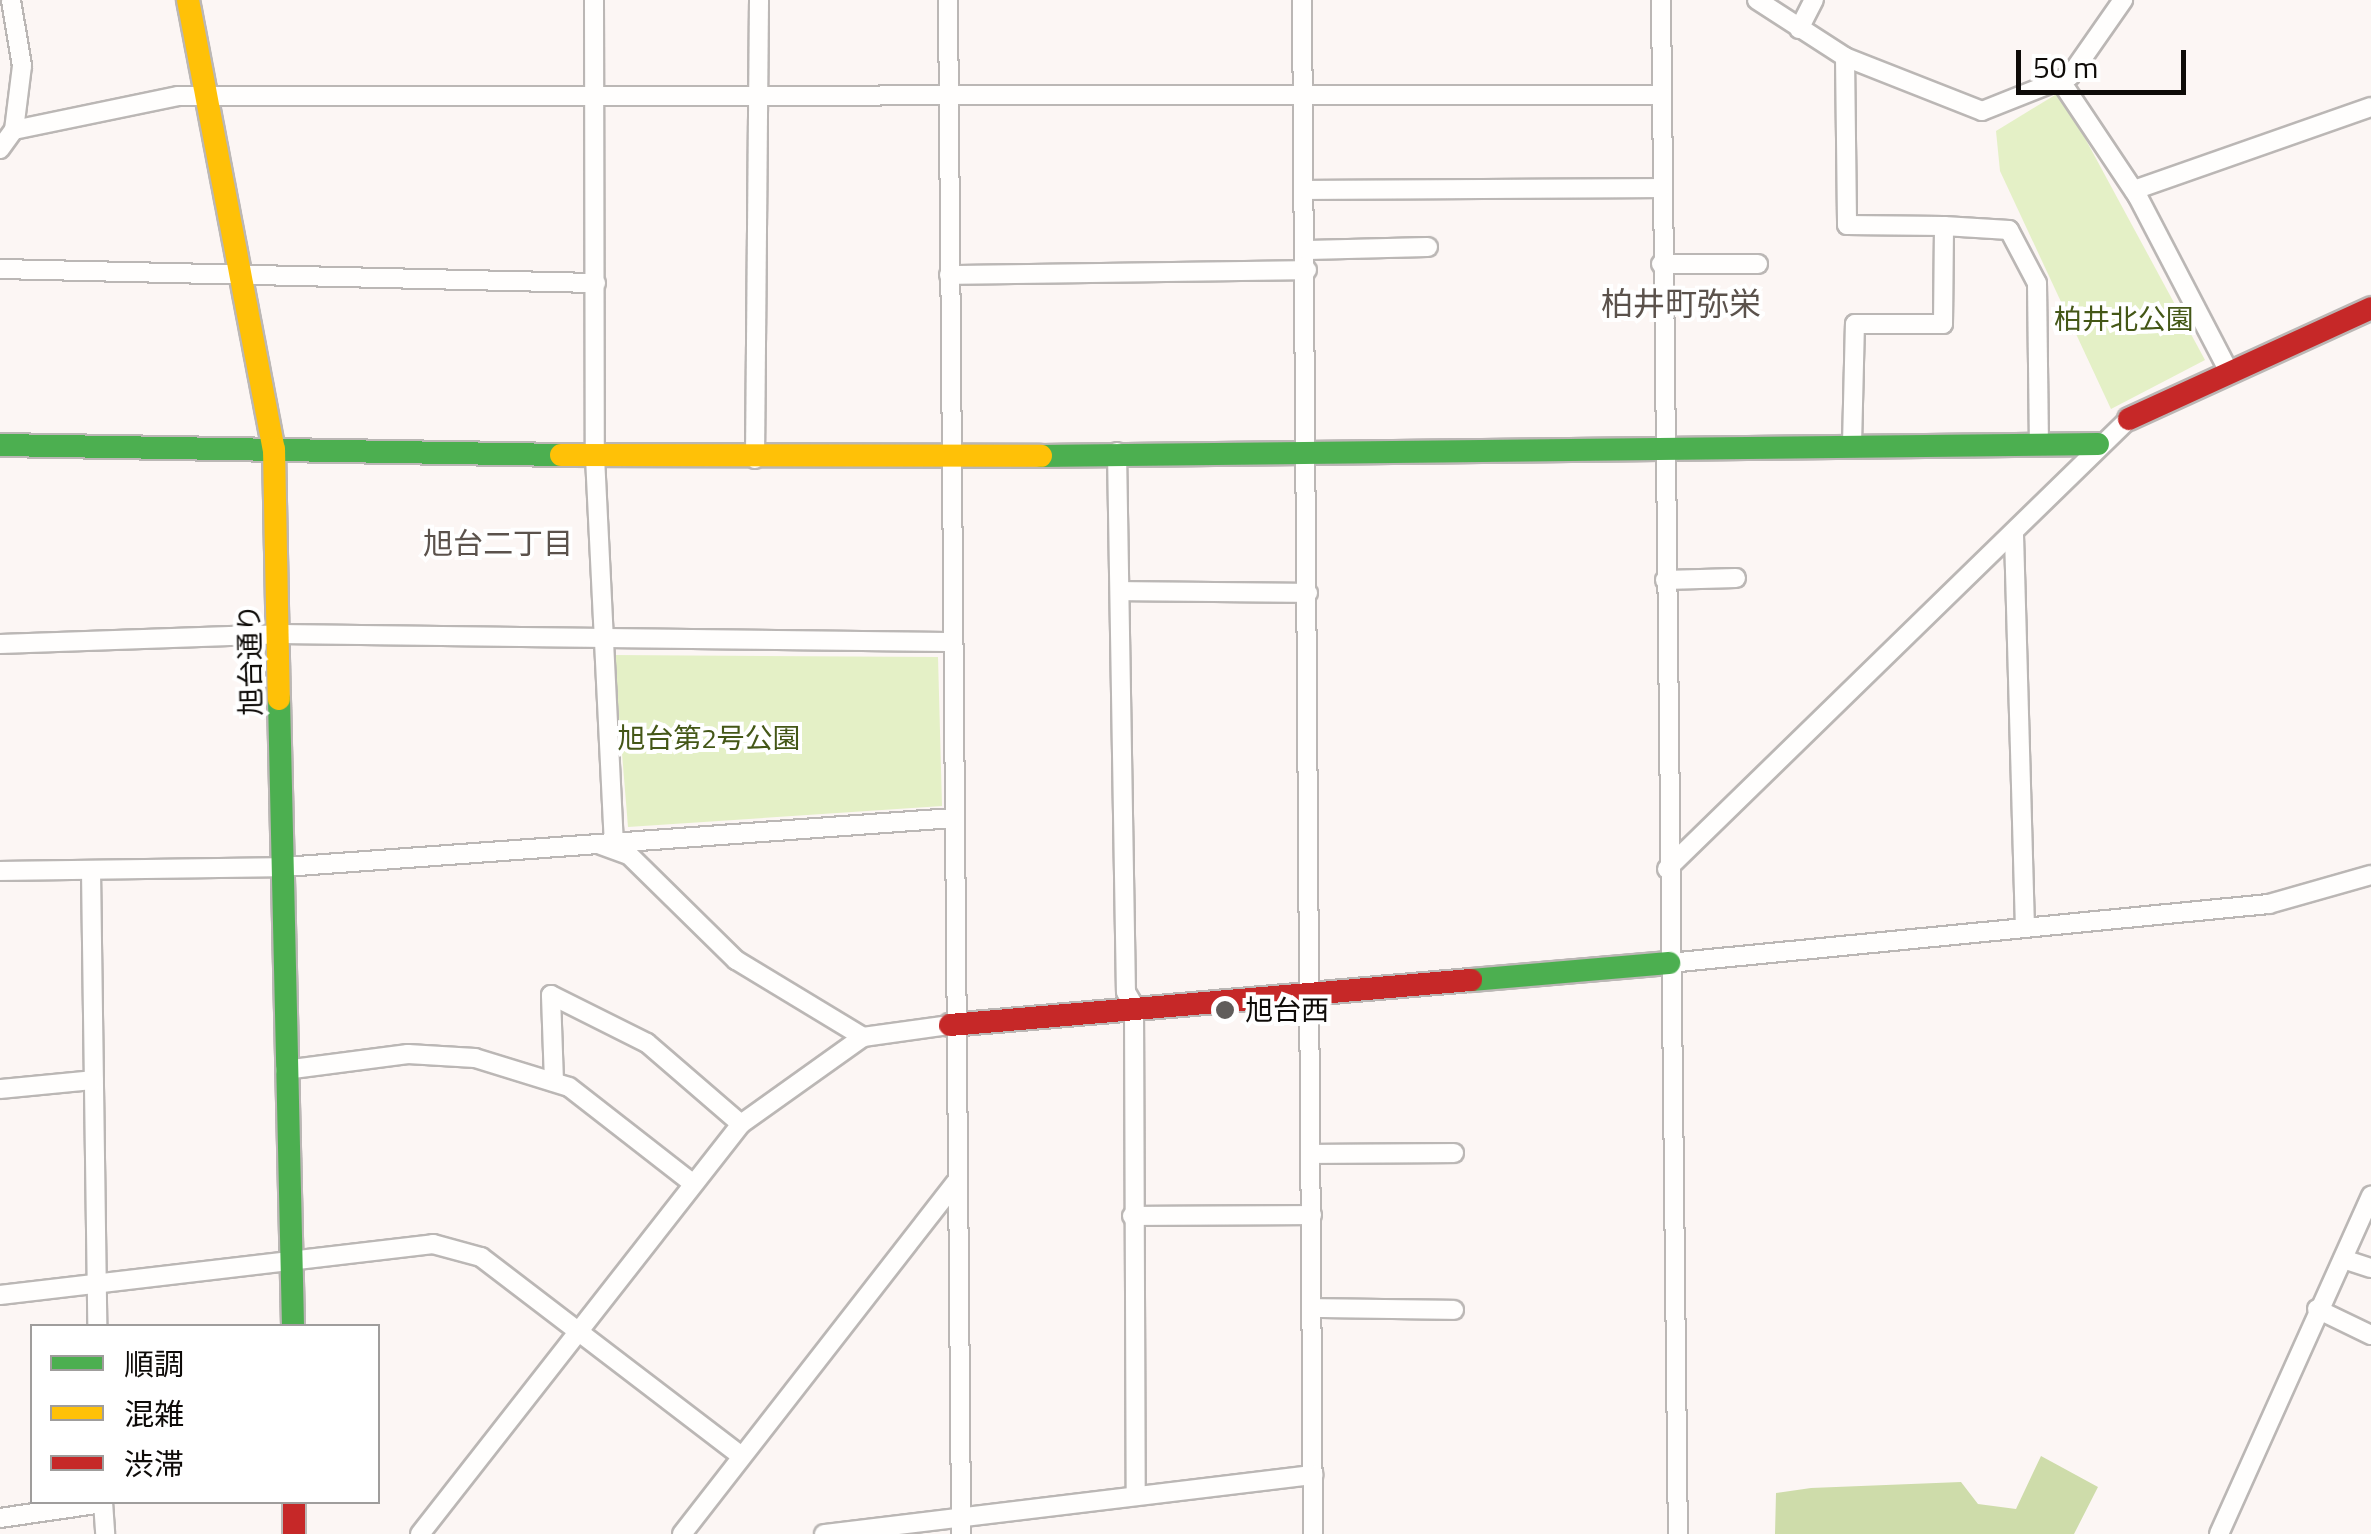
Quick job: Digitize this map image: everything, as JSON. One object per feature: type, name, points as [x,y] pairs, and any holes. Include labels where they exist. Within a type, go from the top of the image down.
[{"type":"street","points":[[0,149],[14,130],[22,66],[12,0]]},
{"type":"street","name":"旭台通り","points":[[188,0],[274,449],[293,1324]]},
{"type":"street","points":[[594,0],[595,457],[605,842]]},
{"type":"street","points":[[755,458],[759,0]]},
{"type":"street","points":[[948,0],[947,642],[953,818],[950,1025],[961,1526]]},
{"type":"street","points":[[1302,0],[1314,991],[1313,1534]]},
{"type":"street","points":[[1661,0],[1667,869],[1678,1534]]},
{"type":"street","points":[[1757,0],[1845,57],[1982,112],[2060,80],[2123,0]]},
{"type":"street","points":[[1799,29],[1814,0]]},
{"type":"street","points":[[1845,57],[1846,225],[2009,230],[2037,283],[2039,442]]},
{"type":"street","points":[[2060,80],[2134,190],[2226,368]]},
{"type":"street","points":[[14,130],[178,96],[206,101],[759,94],[950,98],[1302,88],[1661,94]]},
{"type":"street","points":[[2134,190],[2371,107]]},
{"type":"street","points":[[1305,190],[1660,188]]},
{"type":"street","points":[[1852,445],[1855,324],[1942,324],[1944,226]]},
{"type":"street","points":[[1307,250],[1428,247]]},
{"type":"street","points":[[1661,264],[1758,264]]},
{"type":"street","points":[[0,269],[596,284]]},
{"type":"street","points":[[949,275],[1307,270]]},
{"type":"street","points":[[1667,869],[2014,535],[2098,444],[2128,419],[2226,368],[2371,308]]},
{"type":"street","points":[[0,446],[755,458],[2098,444]]},
{"type":"street","points":[[1117,452],[1126,992],[1134,1006],[1136,1496]]},
{"type":"street","points":[[2014,535],[2025,928]]},
{"type":"street","points":[[1665,580],[1736,578]]},
{"type":"street","points":[[1120,590],[1308,594]]},
{"type":"street","points":[[0,644],[280,634],[947,642]]},
{"type":"street","points":[[0,871],[284,867],[953,818]]},
{"type":"street","points":[[605,842],[629,855],[736,960],[862,1037]]},
{"type":"street","points":[[91,871],[98,1324]]},
{"type":"street","points":[[420,1534],[741,1124],[862,1037],[1134,1006],[1669,963],[2269,904],[2371,875]]},
{"type":"street","points":[[554,1082],[551,995],[647,1043],[741,1124]]},
{"type":"street","points":[[285,1070],[408,1054],[475,1058],[554,1082],[610,1111],[692,1182]]},
{"type":"street","points":[[0,1089],[94,1080]]},
{"type":"street","points":[[1311,1154],[1454,1153]]},
{"type":"street","points":[[682,1534],[955,1183]]},
{"type":"street","points":[[2219,1534],[2371,1196]]},
{"type":"street","points":[[1132,1216],[1312,1215]]},
{"type":"street","points":[[0,1295],[433,1244],[481,1257],[740,1455]]},
{"type":"street","points":[[2343,1259],[2371,1268]]},
{"type":"street","points":[[1313,1308],[1454,1310]]},
{"type":"street","points":[[2317,1309],[2371,1335]]},
{"type":"street","points":[[824,1534],[961,1526],[1136,1496],[1313,1475]]},
{"type":"street","points":[[0,1518],[90,1504]]},
{"type":"street","points":[[103,1504],[104,1534]]},
{"type":"street","points":[[294,1504],[294,1534]]},
{"type":"green space","name":"柏井北公園","points":[[2060,92],[2205,360],[2111,409],[2000,171],[1996,131]]},
{"type":"green space","name":"旭台第2号公園","points":[[614,655],[938,657],[942,806],[628,827]]},
{"type":"green space","points":[[2041,1456],[2098,1487],[2074,1534],[1775,1534],[1776,1493],[1811,1488],[1961,1482],[1978,1504],[2016,1509]]},
{"type":"traffic: fast","points":[[1041,456],[2098,444]]},
{"type":"traffic: fast","points":[[0,445],[561,455]]},
{"type":"traffic: fast","points":[[279,699],[293,1324]]},
{"type":"traffic: fast","points":[[1471,980],[1669,963]]},
{"type":"traffic: slow","points":[[188,0],[274,449],[279,699]]},
{"type":"traffic: slow","points":[[561,455],[1041,456]]},
{"type":"traffic: jam","points":[[2129,419],[2371,308]]},
{"type":"traffic: jam","points":[[950,1025],[1471,980]]},
{"type":"traffic: jam","points":[[294,1504],[294,1534]]},
{"type":"place","name":"旭台西","points":[[1225,1010]]},
{"type":"district","name":"柏井町弥栄","points":[[1681,303]]},
{"type":"district","name":"旭台二丁目","points":[[498,543]]}]
